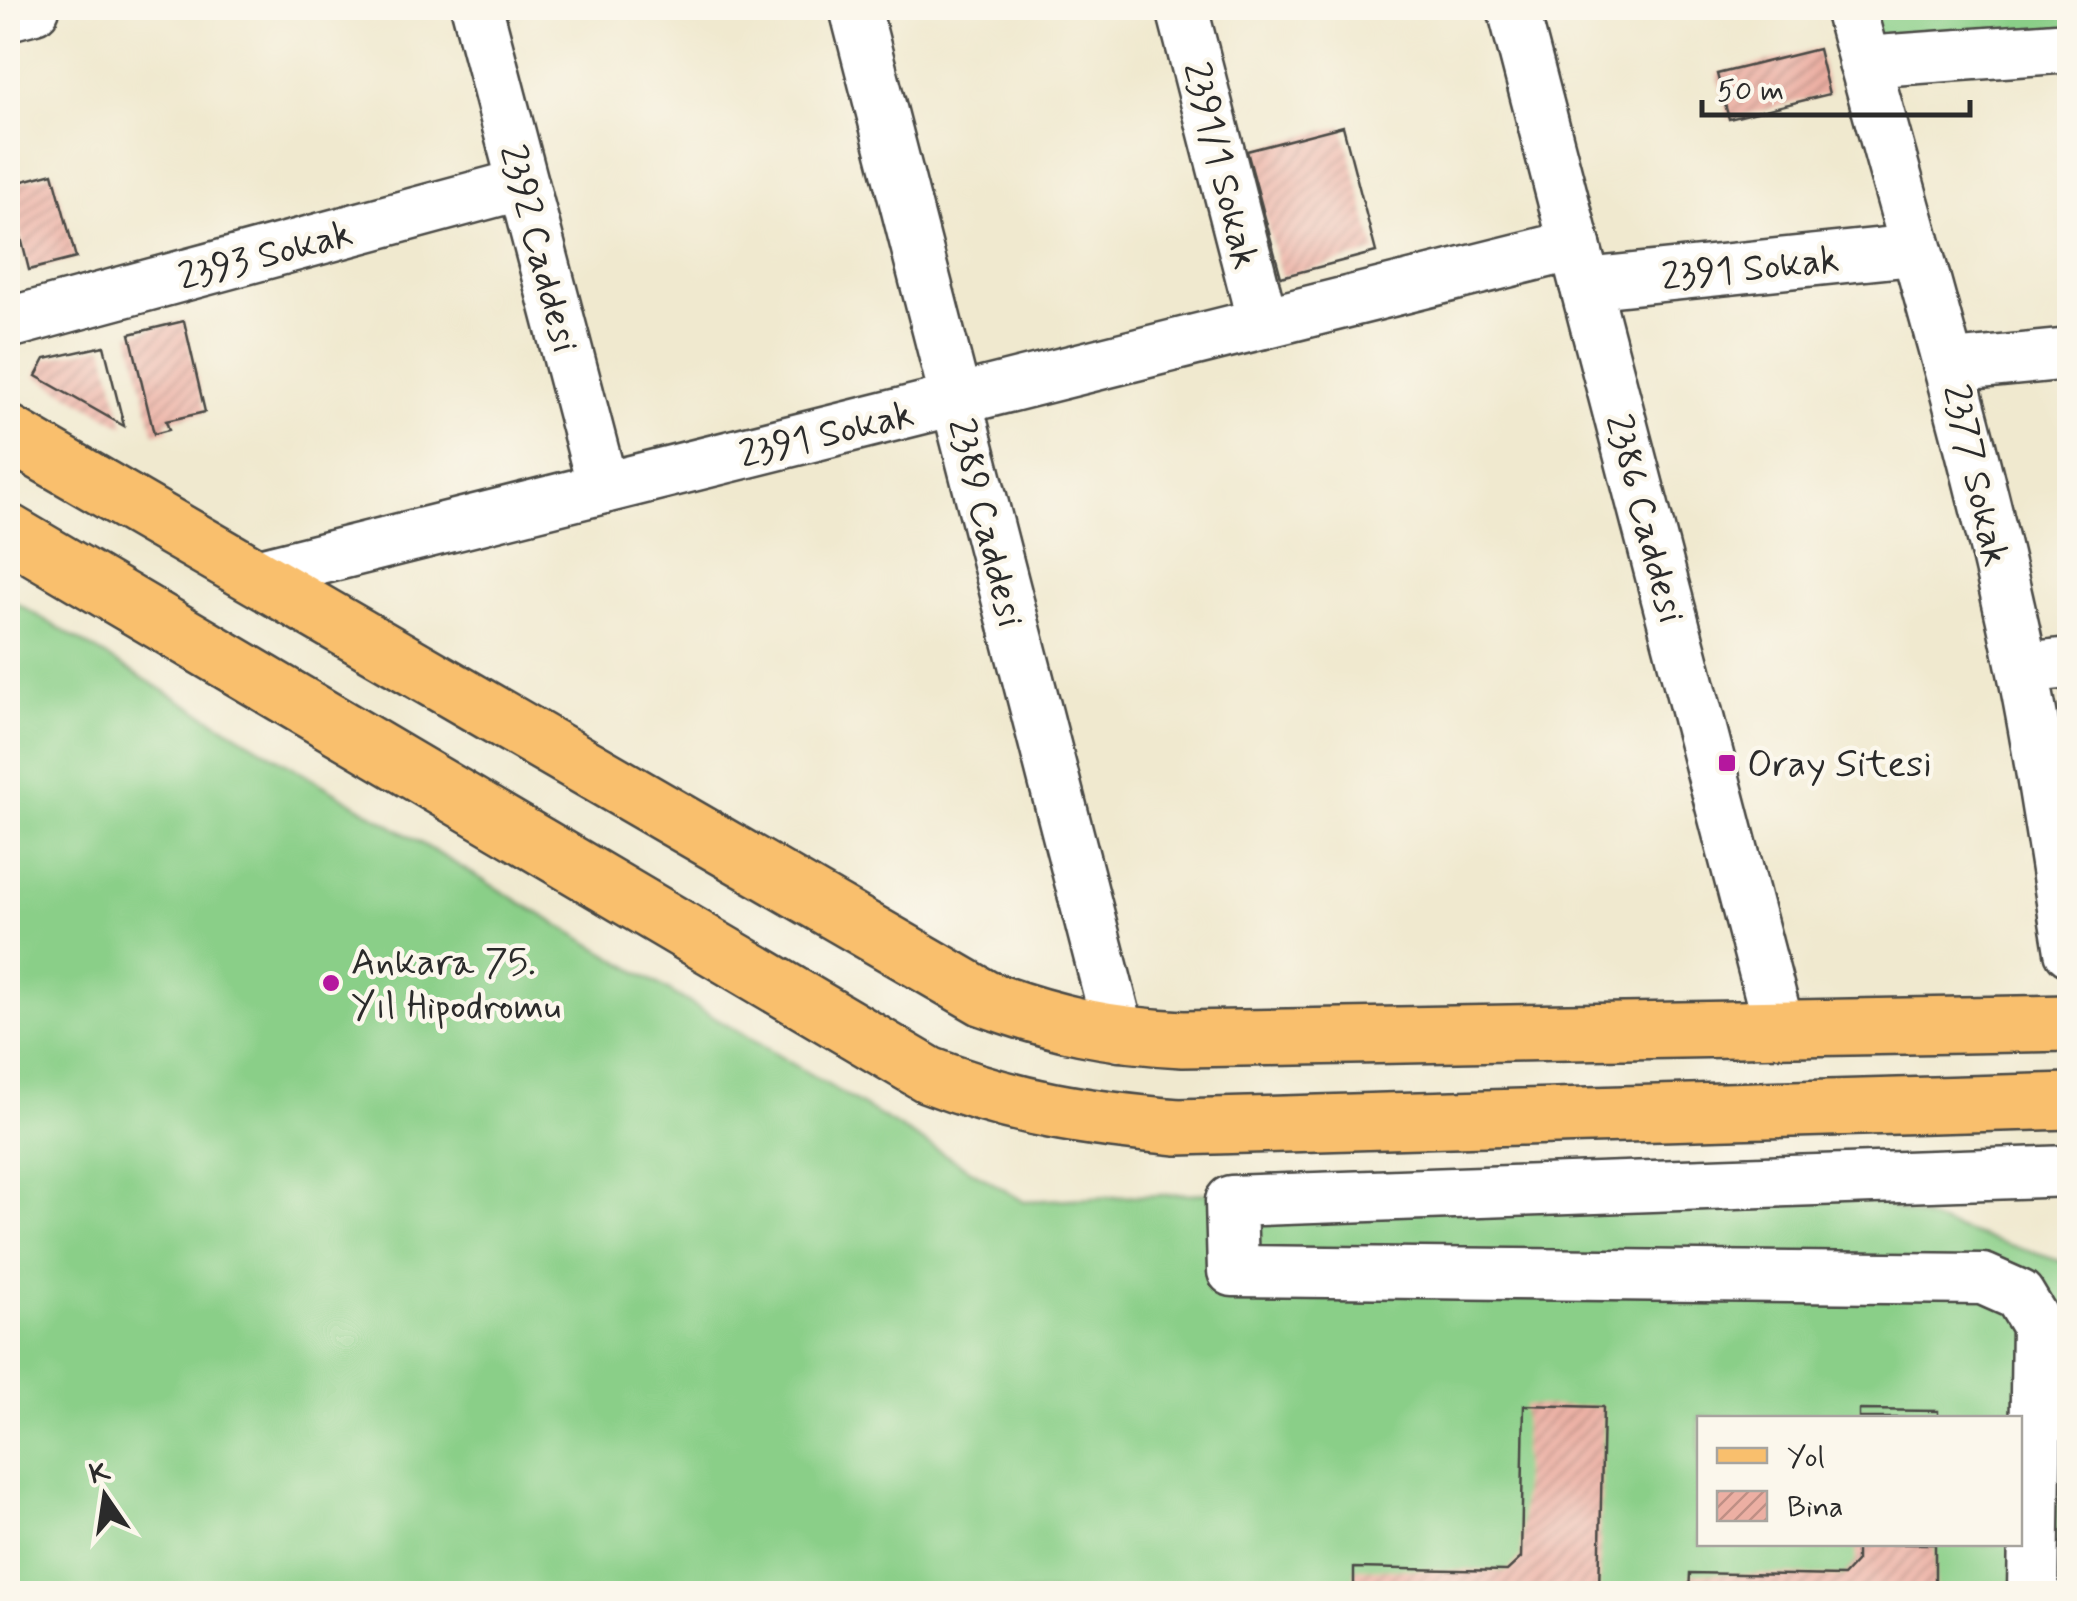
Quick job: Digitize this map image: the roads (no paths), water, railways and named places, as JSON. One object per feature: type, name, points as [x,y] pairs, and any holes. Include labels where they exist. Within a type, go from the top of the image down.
[{"type":"main road","points":[[8,433],[984,998],[1041,1019],[1120,1036],[1183,1039],[2070,1023]]},
{"type":"main road","points":[[8,532],[929,1075],[987,1097],[1045,1111],[1178,1126],[2070,1101]]},
{"type":"street","points":[[8,15],[34,8]]},
{"type":"street","name":"2392 Caddesi","points":[[477,8],[603,488]]},
{"type":"street","name":"2389 Caddesi","points":[[855,8],[1120,1036]]},
{"type":"street","name":"2391/1 Sokak","points":[[1182,8],[1262,324]]},
{"type":"street","name":"2386 Caddesi","points":[[1513,8],[1779,1028]]},
{"type":"street","name":"2377 Sokak","points":[[1850,8],[1914,250],[2046,666],[2070,951]]},
{"type":"street","points":[[1864,62],[2070,47]]},
{"type":"street","name":"2393 Sokak","points":[[8,323],[523,184]]},
{"type":"street","name":"2391 Sokak","points":[[252,576],[1262,324],[1580,264],[1914,250]]},
{"type":"street","points":[[1951,366],[2070,354]]},
{"type":"street","points":[[2033,1594],[2037,1325],[2019,1295],[1984,1279],[1233,1271],[1232,1201],[2070,1172]]},
{"type":"place","name":"Oray Sitesi","points":[[1727,763]]},
{"type":"place","name":"Ankara 75. Yıl Hipodromu","points":[[331,983]]}]
